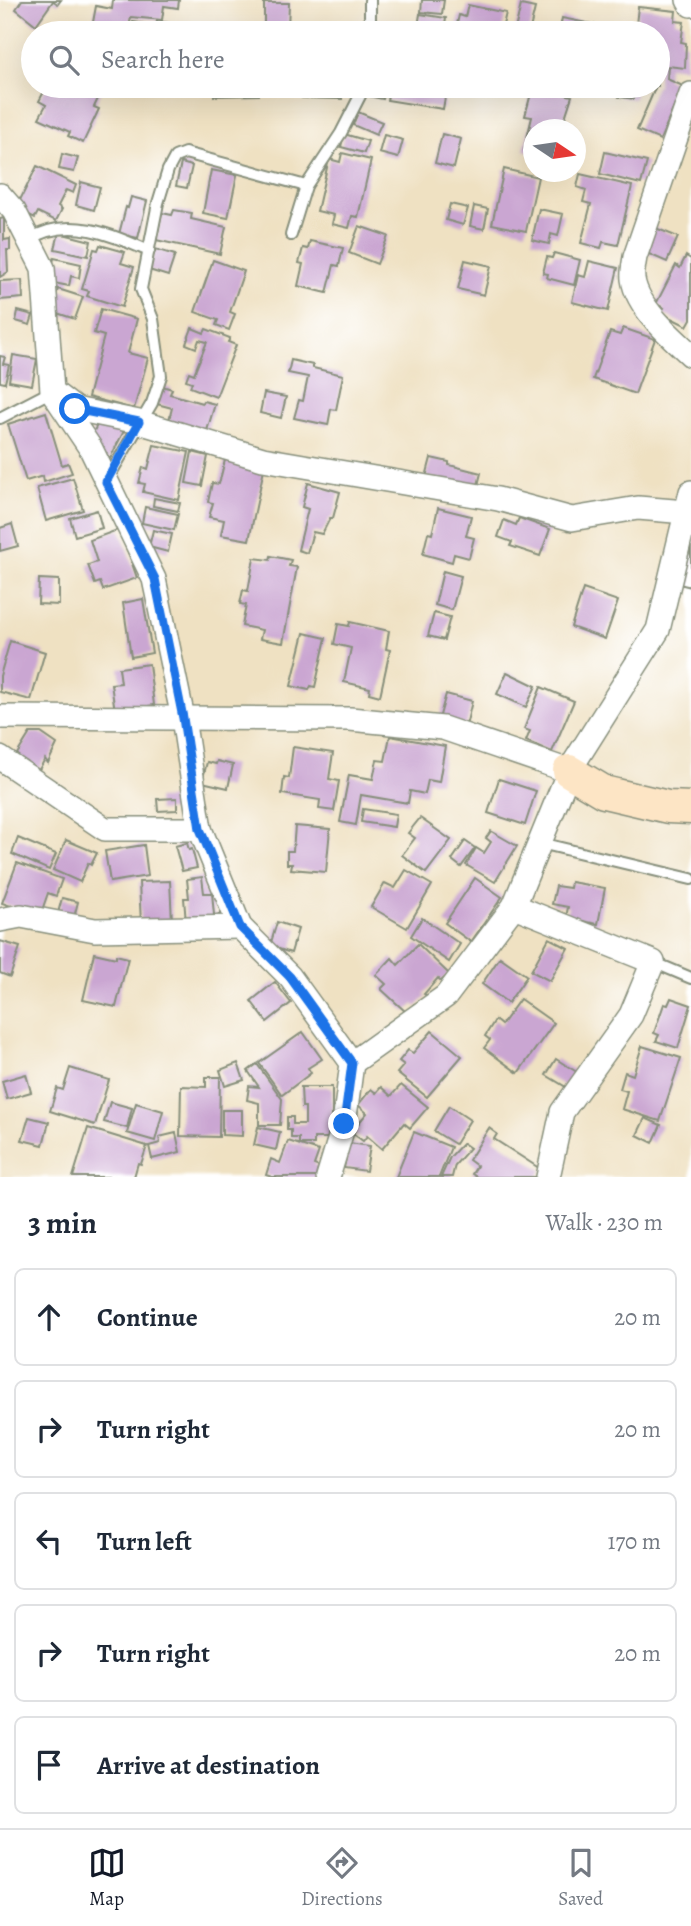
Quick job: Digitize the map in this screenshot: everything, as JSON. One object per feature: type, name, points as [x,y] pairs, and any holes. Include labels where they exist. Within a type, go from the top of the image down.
[{"type":"street","points":[[688,0],[691,5]]},
{"type":"street","points":[[691,94],[635,257],[633,279],[641,302],[691,355]]},
{"type":"street","points":[[0,195],[14,211],[43,268],[52,391],[91,449],[155,579],[183,718],[200,829],[240,927],[290,977],[352,1063],[344,1124],[328,1177]]},
{"type":"street","points":[[52,391],[75,409],[139,422],[263,459],[498,499],[572,519],[688,502],[658,630],[569,771],[514,906],[446,996],[352,1063]]},
{"type":"street","points":[[0,716],[350,719],[443,728],[569,771],[604,792],[668,807],[691,808]]},
{"type":"street","points":[[0,758],[105,829],[200,829]]},
{"type":"street","points":[[514,906],[653,962],[631,1015],[562,1112],[548,1177]]},
{"type":"street","points":[[0,920],[21,916],[95,930],[240,927]]},
{"type":"lane","points":[[370,0],[370,21]]},
{"type":"lane","points":[[292,235],[306,187],[341,133],[359,98]]},
{"type":"lane","points":[[106,482],[152,403],[161,376],[153,319],[141,289],[158,202],[167,170],[175,157],[185,153],[306,187]]},
{"type":"lane","points":[[28,240],[57,227],[81,229],[118,237],[149,251]]},
{"type":"lane","points":[[0,418],[52,391]]},
{"type":"lane","points":[[540,843],[691,879]]},
{"type":"lane","points":[[653,962],[691,978]]},
{"type":"building","points":[[22,0],[61,0],[58,4],[53,1],[39,21],[31,21],[16,9]]},
{"type":"building","points":[[113,0],[179,0],[178,8],[164,6],[162,20],[131,17],[130,21],[93,21],[96,6],[112,9]]},
{"type":"building","points":[[422,0],[444,0],[442,14],[421,12]]},
{"type":"building","points":[[264,3],[289,3],[288,21],[264,21]]},
{"type":"building","points":[[468,5],[506,13],[504,21],[458,21],[459,15],[465,17]]},
{"type":"building","points":[[521,5],[535,8],[532,21],[517,21]]},
{"type":"building","points":[[638,7],[676,11],[675,21],[684,22],[681,42],[686,43],[685,68],[670,66],[670,21],[636,21]]},
{"type":"building","points":[[420,14],[446,18],[446,21],[419,21]]},
{"type":"building","points":[[670,80],[683,86],[660,140],[637,130],[651,98],[670,98]]},
{"type":"building","points":[[41,98],[98,98],[94,107],[99,109],[83,143],[68,136],[70,132],[39,118],[46,105],[39,101]]},
{"type":"building","points":[[387,98],[445,98],[443,109]]},
{"type":"building","points":[[530,98],[571,98],[565,119],[525,116]]},
{"type":"building","points":[[358,112],[382,122],[376,135],[353,125]]},
{"type":"building","points":[[344,134],[368,141],[364,153],[341,147]]},
{"type":"building","points":[[442,134],[461,139],[454,168],[435,163]]},
{"type":"building","points":[[384,135],[403,140],[398,158],[379,153]]},
{"type":"building","points":[[605,152],[647,162],[641,184],[600,174]]},
{"type":"building","points":[[342,153],[371,160],[358,217],[352,216],[349,228],[332,224],[334,215],[317,211],[329,159],[340,162]]},
{"type":"building","points":[[62,154],[78,158],[74,172],[59,169]]},
{"type":"building","points":[[181,163],[192,166],[187,188],[176,186]]},
{"type":"building","points":[[37,166],[76,185],[73,193],[66,190],[58,206],[62,209],[56,221],[38,212],[35,218],[16,208]]},
{"type":"building","points":[[504,169],[523,173],[523,182],[537,182],[526,231],[492,224]]},
{"type":"building","points":[[211,170],[237,175],[228,218],[203,213]]},
{"type":"building","points":[[586,175],[632,186],[618,245],[603,242],[601,248],[581,243],[591,204],[583,202],[586,190],[577,187],[578,182],[586,182]]},
{"type":"building","points":[[81,182],[100,187],[94,210],[76,205]]},
{"type":"building","points":[[131,197],[147,201],[138,238],[119,234]]},
{"type":"building","points":[[450,204],[468,208],[463,225],[446,220]]},
{"type":"building","points":[[474,206],[488,209],[484,229],[470,226]]},
{"type":"building","points":[[539,209],[563,214],[558,236],[551,234],[549,244],[532,240]]},
{"type":"building","points":[[174,210],[192,213],[191,219],[226,227],[220,254],[156,240],[162,213],[172,215]]},
{"type":"building","points":[[4,218],[4,240],[10,239],[10,250],[7,250],[8,272],[0,277],[0,219]]},
{"type":"building","points":[[359,226],[388,236],[377,264],[349,253]]},
{"type":"building","points":[[653,227],[678,237],[667,262],[642,251]]},
{"type":"building","points":[[59,233],[91,241],[88,256],[55,249]]},
{"type":"building","points":[[310,241],[343,248],[339,266],[334,265],[327,293],[298,286],[303,248],[308,249]]},
{"type":"building","points":[[100,245],[125,252],[121,263],[134,267],[122,307],[87,296],[89,291],[82,289],[94,249],[98,250]]},
{"type":"building","points":[[155,249],[175,255],[168,276],[149,270]]},
{"type":"building","points":[[554,253],[580,260],[574,285],[547,278],[548,274],[543,273],[547,257],[552,258]]},
{"type":"building","points":[[686,256],[691,259],[691,319],[687,326],[661,313],[664,308],[656,304],[676,265],[680,268]]},
{"type":"building","points":[[54,258],[81,264],[79,278],[71,276],[69,286],[49,282]]},
{"type":"building","points":[[213,260],[244,271],[230,312],[235,314],[229,330],[216,325],[218,320],[195,312]]},
{"type":"building","points":[[465,260],[491,266],[484,295],[458,289]]},
{"type":"building","points":[[589,261],[618,268],[608,311],[572,302],[578,275],[585,277]]},
{"type":"building","points":[[22,280],[23,298],[0,300],[0,281]]},
{"type":"building","points":[[58,289],[83,297],[75,319],[51,311]]},
{"type":"building","points":[[101,309],[137,319],[128,353],[148,358],[134,409],[88,397],[104,336],[94,333]]},
{"type":"building","points":[[18,311],[33,315],[30,325],[16,321]]},
{"type":"building","points":[[192,328],[204,333],[206,329],[230,338],[228,342],[236,345],[216,397],[190,387],[192,382],[186,380],[189,372],[194,374],[207,342],[199,340],[196,348],[186,344]]},
{"type":"building","points":[[623,328],[655,339],[635,394],[593,379],[610,332],[620,335]]},
{"type":"building","points":[[13,355],[37,359],[32,385],[9,381]]},
{"type":"building","points":[[0,356],[5,357],[3,364],[9,365],[5,383],[0,382]]},
{"type":"building","points":[[291,360],[343,375],[336,410],[331,409],[328,425],[294,418],[299,400],[303,401],[308,377],[288,373]]},
{"type":"building","points":[[162,386],[172,389],[170,394],[215,404],[206,434],[168,424],[172,408],[157,404]]},
{"type":"building","points":[[264,393],[286,397],[281,418],[260,413]]},
{"type":"building","points":[[46,412],[62,465],[68,463],[72,473],[44,482],[43,476],[26,481],[8,424]]},
{"type":"building","points":[[99,421],[126,427],[106,466],[89,441]]},
{"type":"building","points":[[154,445],[189,452],[179,500],[143,492],[145,484],[139,483],[143,467],[148,469]]},
{"type":"building","points":[[192,452],[208,456],[202,486],[186,483]]},
{"type":"building","points":[[226,456],[265,464],[249,540],[221,535],[224,520],[209,517],[213,503],[208,502],[212,483],[219,484]]},
{"type":"building","points":[[431,458],[481,473],[477,489],[426,477]]},
{"type":"building","points":[[73,478],[83,510],[46,521],[37,488]]},
{"type":"building","points":[[308,483],[340,492],[333,518],[330,518],[322,534],[313,532],[307,553],[298,550],[308,509],[302,507]]},
{"type":"building","points":[[154,498],[180,503],[178,511],[153,506]]},
{"type":"building","points":[[145,507],[178,514],[174,530],[142,523]]},
{"type":"building","points":[[438,508],[471,516],[466,536],[474,538],[469,558],[454,554],[452,562],[423,554],[428,533],[432,534]]},
{"type":"building","points":[[97,510],[102,528],[75,536],[70,518]]},
{"type":"building","points":[[519,518],[550,529],[540,556],[510,546],[512,542],[498,537],[504,520],[516,525]]},
{"type":"building","points":[[12,524],[18,546],[0,551],[0,528]]},
{"type":"building","points":[[120,529],[137,578],[103,590],[100,582],[95,584],[88,565],[97,562],[90,540]]},
{"type":"building","points":[[153,530],[172,534],[168,552],[149,547]]},
{"type":"building","points":[[691,546],[691,587],[679,584]]},
{"type":"building","points":[[271,556],[291,560],[289,566],[297,567],[283,643],[260,639],[262,630],[242,626],[246,605],[240,604],[243,590],[248,591],[254,558],[270,560]]},
{"type":"building","points":[[443,571],[461,576],[452,610],[435,605]]},
{"type":"building","points":[[39,579],[59,580],[59,605],[38,604]]},
{"type":"building","points":[[583,589],[618,601],[605,639],[571,627]]},
{"type":"building","points":[[143,599],[152,653],[131,657],[123,603]]},
{"type":"building","points":[[434,613],[450,617],[444,640],[428,636]]},
{"type":"building","points":[[350,622],[389,631],[386,649],[390,650],[380,696],[369,693],[370,688],[344,682],[351,648],[334,644],[338,624],[349,626]]},
{"type":"building","points":[[304,633],[326,638],[315,687],[311,686],[309,690],[291,686]]},
{"type":"building","points":[[10,641],[45,652],[31,700],[0,692],[0,676]]},
{"type":"building","points":[[149,664],[154,705],[115,711],[111,684],[121,683],[119,668]]},
{"type":"building","points":[[507,672],[536,686],[526,707],[497,694]]},
{"type":"building","points":[[541,687],[574,701],[552,752],[526,741],[530,731],[524,729]]},
{"type":"building","points":[[446,694],[472,701],[466,726],[439,719]]},
{"type":"building","points":[[30,733],[41,733],[57,744],[48,763],[45,759],[37,773],[14,759]]},
{"type":"building","points":[[390,736],[445,746],[439,782],[428,780],[425,794],[410,791],[408,803],[361,795],[356,825],[340,822],[349,775],[373,779],[377,760],[385,761]]},
{"type":"building","points":[[293,747],[333,753],[329,779],[339,781],[334,811],[319,809],[320,800],[282,794],[284,777],[289,778]]},
{"type":"building","points":[[217,761],[233,765],[228,788],[202,782],[207,762],[216,764]]},
{"type":"building","points":[[499,779],[536,791],[525,825],[488,813]]},
{"type":"building","points":[[177,798],[177,810],[158,811],[157,799]]},
{"type":"building","points":[[363,809],[396,814],[394,827],[361,822]]},
{"type":"building","points":[[420,818],[451,840],[426,873],[402,855],[415,838],[408,833]]},
{"type":"building","points":[[295,826],[330,829],[326,872],[291,869],[292,864],[287,864],[287,851],[293,851]]},
{"type":"building","points":[[491,831],[517,846],[495,882],[466,865],[476,848],[484,853],[491,842],[486,838]]},
{"type":"building","points":[[18,838],[56,854],[49,870],[12,854]]},
{"type":"building","points":[[66,840],[97,853],[91,865],[88,863],[80,882],[53,870]]},
{"type":"building","points":[[465,841],[475,848],[461,867],[452,860]]},
{"type":"building","points":[[187,843],[189,850],[192,849],[197,868],[182,871],[175,846]]},
{"type":"building","points":[[144,845],[148,876],[110,882],[105,851]]},
{"type":"building","points":[[17,863],[62,879],[56,896],[48,893],[40,916],[2,903]]},
{"type":"building","points":[[406,870],[432,885],[407,928],[371,907],[385,883],[395,888]]},
{"type":"building","points":[[202,877],[204,893],[212,893],[214,915],[220,914],[220,919],[186,923],[184,898],[189,898],[187,879]]},
{"type":"building","points":[[475,878],[502,897],[471,942],[445,923]]},
{"type":"building","points":[[170,881],[172,922],[141,924],[139,882]]},
{"type":"building","points":[[571,882],[605,888],[598,924],[566,918],[568,907],[552,904],[556,886],[570,888]]},
{"type":"building","points":[[62,898],[78,902],[74,917],[58,913]]},
{"type":"building","points":[[422,918],[460,944],[449,962],[411,936]]},
{"type":"building","points":[[277,922],[298,929],[291,953],[270,946]]},
{"type":"building","points":[[549,938],[568,948],[550,981],[531,971]]},
{"type":"building","points":[[0,941],[20,947],[10,977],[0,973]]},
{"type":"building","points":[[418,944],[449,974],[441,981],[438,978],[424,994],[427,996],[406,1012],[381,989],[386,984],[376,975],[392,958],[398,965]]},
{"type":"building","points":[[94,953],[128,958],[116,1007],[83,1000]]},
{"type":"building","points":[[500,957],[527,976],[508,1003],[482,984]]},
{"type":"building","points":[[275,982],[291,1003],[267,1022],[251,1001]]},
{"type":"building","points":[[671,998],[691,1005],[678,1048],[656,1041],[659,1035],[654,1033],[664,1004],[668,1005]]},
{"type":"building","points":[[520,999],[554,1023],[518,1073],[484,1048],[490,1040],[485,1036],[495,1020],[501,1025]]},
{"type":"building","points":[[432,1031],[462,1056],[427,1097],[397,1073],[404,1065],[399,1061],[408,1050],[413,1053]]},
{"type":"building","points":[[303,1032],[322,1059],[308,1068],[311,1073],[282,1095],[259,1063]]},
{"type":"building","points":[[642,1046],[681,1058],[660,1121],[622,1109],[627,1091],[620,1089],[625,1072],[633,1075]]},
{"type":"building","points":[[556,1059],[580,1074],[571,1090],[546,1075]]},
{"type":"building","points":[[238,1063],[244,1080],[225,1086],[220,1070]]},
{"type":"building","points":[[257,1064],[282,1099],[280,1125],[259,1125],[259,1103],[247,1100],[249,1086],[259,1087],[248,1071]]},
{"type":"building","points":[[70,1068],[109,1080],[95,1125],[50,1111],[57,1088],[63,1090]]},
{"type":"building","points":[[26,1074],[31,1092],[7,1099],[2,1081]]},
{"type":"building","points":[[206,1077],[220,1077],[219,1137],[180,1136],[181,1086],[206,1087]]},
{"type":"building","points":[[401,1085],[428,1107],[410,1128],[404,1123],[382,1149],[367,1136],[363,1141],[351,1132],[367,1113],[358,1105],[371,1089],[376,1093],[381,1087],[391,1096]]},
{"type":"building","points":[[301,1087],[332,1087],[332,1138],[314,1138],[314,1144],[299,1144],[299,1138],[291,1138],[291,1130],[287,1130],[287,1117],[293,1117],[293,1124],[305,1124]]},
{"type":"building","points":[[110,1102],[132,1108],[127,1128],[104,1122]]},
{"type":"building","points":[[136,1103],[163,1111],[155,1141],[127,1133]]},
{"type":"building","points":[[449,1106],[470,1120],[455,1144],[434,1131]]},
{"type":"building","points":[[222,1110],[242,1110],[242,1136],[222,1135]]},
{"type":"building","points":[[29,1117],[49,1122],[43,1145],[22,1140]]},
{"type":"building","points":[[645,1118],[661,1125],[653,1143],[637,1135]]},
{"type":"building","points":[[258,1127],[280,1132],[276,1150],[254,1145]]},
{"type":"building","points":[[88,1128],[147,1146],[134,1177],[73,1177]]},
{"type":"building","points":[[489,1128],[497,1134],[494,1139],[542,1170],[538,1177],[477,1177],[472,1174],[477,1166],[469,1160]]},
{"type":"building","points":[[414,1132],[451,1147],[439,1177],[396,1177]]},
{"type":"building","points":[[176,1133],[180,1152],[152,1159],[149,1146],[160,1143],[159,1137]]},
{"type":"building","points":[[288,1141],[319,1151],[314,1165],[322,1168],[319,1177],[266,1175],[271,1159],[280,1163]]},
{"type":"building","points":[[349,1143],[370,1146],[366,1171],[344,1168]]},
{"type":"building","points":[[463,1143],[470,1148],[455,1165],[452,1177],[441,1177],[450,1157]]},
{"type":"route","points":[[75,409],[139,422],[106,482],[155,579],[183,718],[200,829],[240,927],[290,977],[352,1063],[344,1124]]}]
